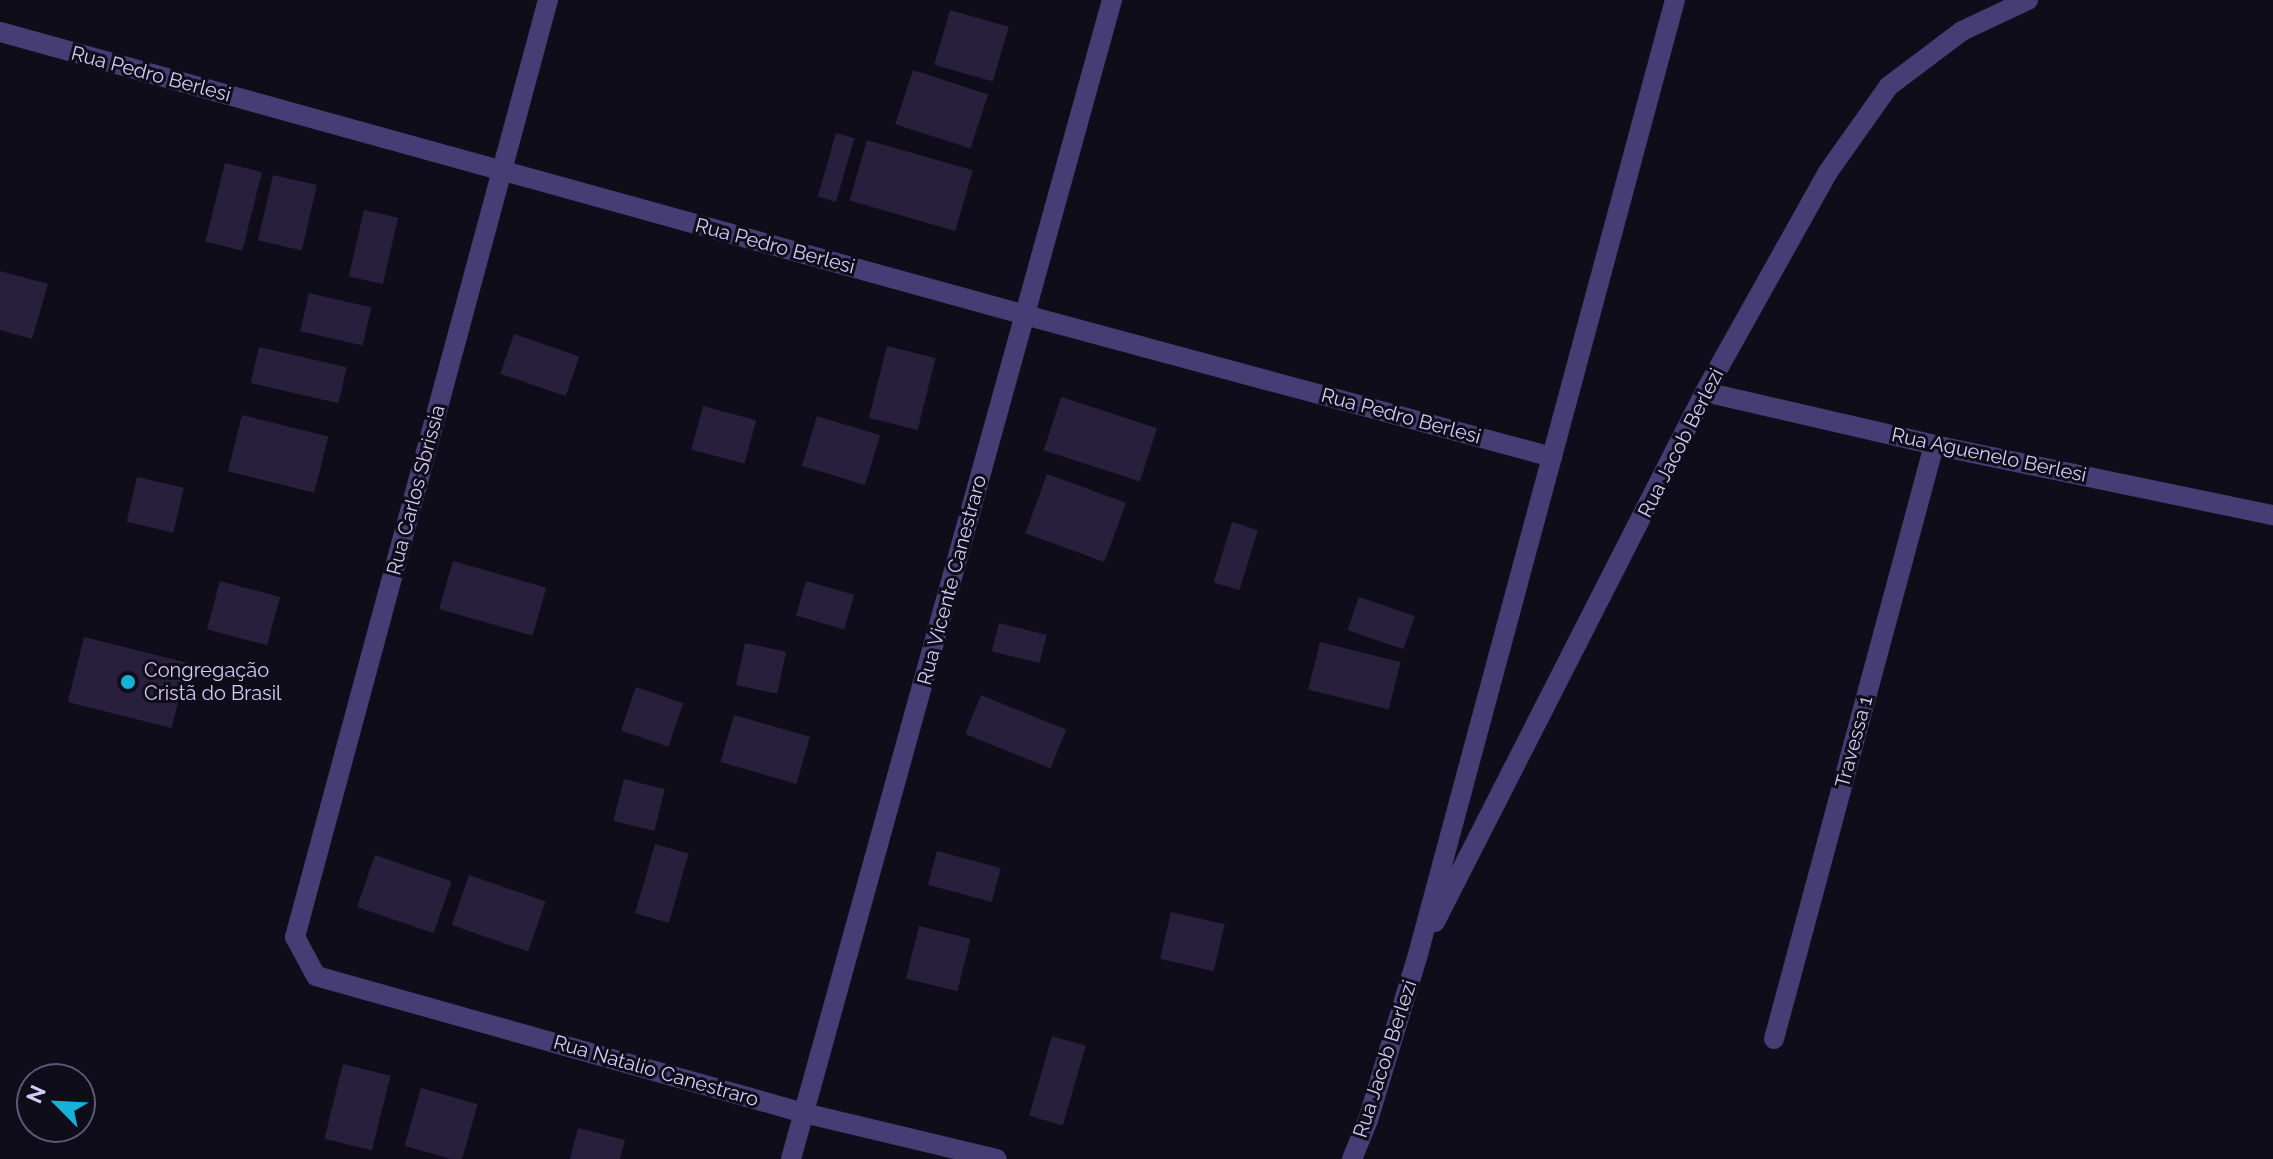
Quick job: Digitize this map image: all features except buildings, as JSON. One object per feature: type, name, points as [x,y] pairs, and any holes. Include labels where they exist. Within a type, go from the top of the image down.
[{"type":"street","name":"Rua Carlos Sbrissia","points":[[316,976],[295,937],[548,0]]},
{"type":"street","name":"Rua Vicente Canestraro","points":[[791,1159],[1112,0]]},
{"type":"street","name":"Rua Jacob Berlezi","points":[[1352,1159],[1368,1120],[1417,958],[1675,0]]},
{"type":"street","name":"Rua Jacob Berlezi","points":[[1417,958],[1705,392],[1828,172],[1889,86],[1962,31],[2028,0]]},
{"type":"street","name":"Rua Pedro Berlesi","points":[[0,32],[1552,457]]},
{"type":"street","name":"Rua Aguenelo Berlesi","points":[[1705,392],[1934,445],[2273,515]]},
{"type":"street","name":"Travessa 1","points":[[1774,1039],[1934,445]]},
{"type":"street","name":"Rua Natalio Canestraro","points":[[316,976],[804,1113],[997,1159]]},
{"type":"place","name":"Congregação Cristã do Brasil","points":[[128,682]]}]
